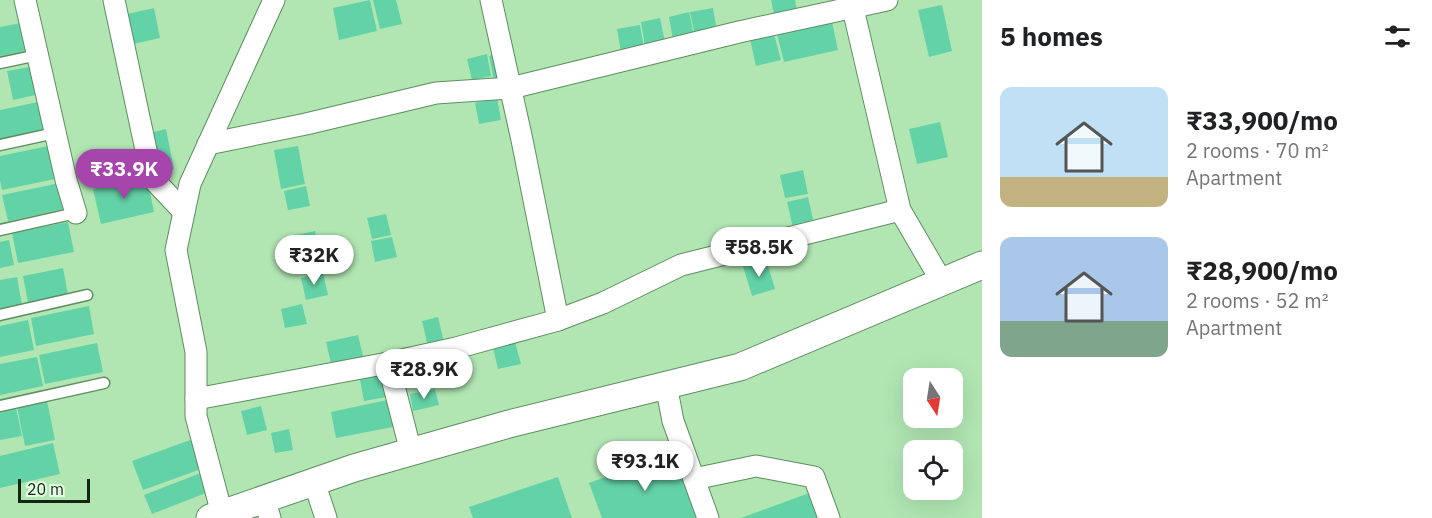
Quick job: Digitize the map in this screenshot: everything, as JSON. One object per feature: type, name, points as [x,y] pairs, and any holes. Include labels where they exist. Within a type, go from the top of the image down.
[{"type":"street","points":[[25,0],[76,213]]},
{"type":"street","points":[[114,0],[152,178],[184,212]]},
{"type":"street","points":[[274,0],[190,184],[176,250],[196,352],[196,416],[216,516],[267,509],[314,482],[509,423],[740,367],[982,265]]},
{"type":"street","points":[[491,0],[558,320]]},
{"type":"street","points":[[208,144],[306,124],[436,93],[511,88],[852,4],[887,0]]},
{"type":"street","points":[[852,4],[900,210],[942,282]]},
{"type":"street","points":[[196,399],[456,348],[558,320],[603,303],[681,265],[900,210]]},
{"type":"street","points":[[388,363],[411,452]]},
{"type":"street","points":[[666,385],[673,421],[708,518]]},
{"type":"street","points":[[694,479],[756,466],[814,477],[829,518]]},
{"type":"street","points":[[314,482],[326,518]]},
{"type":"lane","points":[[0,63],[38,55]]},
{"type":"lane","points":[[0,145],[55,133]]},
{"type":"lane","points":[[0,230],[76,213]]},
{"type":"lane","points":[[0,315],[87,295]]},
{"type":"lane","points":[[0,406],[104,383]]},
{"type":"building","points":[[370,0],[377,31],[339,40],[333,8]]},
{"type":"building","points":[[373,0],[396,0],[402,24],[380,29]]},
{"type":"building","points":[[771,0],[795,0],[798,15],[775,19]]},
{"type":"building","points":[[942,5],[952,51],[929,57],[918,10]]},
{"type":"building","points":[[154,8],[160,38],[124,46],[118,16]]},
{"type":"building","points":[[713,8],[717,31],[695,36],[690,12]]},
{"type":"building","points":[[689,12],[694,36],[673,40],[669,17]]},
{"type":"building","points":[[660,18],[665,42],[645,46],[641,22]]},
{"type":"building","points":[[26,22],[31,50],[0,56],[0,27]]},
{"type":"building","points":[[832,22],[838,50],[784,62],[777,34]]},
{"type":"building","points":[[640,25],[644,48],[621,52],[617,29]]},
{"type":"building","points":[[774,34],[781,60],[756,66],[750,39]]},
{"type":"building","points":[[498,53],[504,79],[494,80],[489,56]]},
{"type":"building","points":[[487,54],[491,76],[472,80],[467,59]]},
{"type":"building","points":[[35,66],[40,94],[13,100],[7,71]]},
{"type":"building","points":[[497,98],[501,120],[479,124],[475,103]]},
{"type":"building","points":[[43,101],[48,129],[0,139],[0,110]]},
{"type":"building","points":[[940,122],[948,157],[917,164],[909,129]]},
{"type":"building","points":[[166,129],[174,169],[153,173],[145,134]]},
{"type":"building","points":[[53,145],[60,178],[2,190],[0,156]]},
{"type":"building","points":[[298,146],[305,184],[281,189],[274,150]]},
{"type":"building","points":[[803,170],[808,194],[785,198],[780,175]]},
{"type":"building","points":[[147,177],[154,212],[101,224],[93,189]]},
{"type":"building","points":[[60,183],[65,209],[8,221],[2,195]]},
{"type":"building","points":[[306,186],[310,206],[288,210],[284,191]]},
{"type":"building","points":[[808,197],[814,224],[793,228],[787,202]]},
{"type":"building","points":[[386,214],[391,235],[372,239],[367,218]]},
{"type":"building","points":[[68,222],[74,252],[18,263],[12,233]]},
{"type":"building","points":[[315,231],[320,253],[297,258],[292,236]]},
{"type":"building","points":[[392,237],[397,257],[375,262],[371,241]]},
{"type":"building","points":[[9,240],[14,265],[0,268],[0,242]]},
{"type":"building","points":[[766,259],[775,289],[752,296],[743,266]]},
{"type":"building","points":[[63,268],[68,295],[28,303],[23,276]]},
{"type":"building","points":[[323,273],[328,295],[306,300],[301,278]]},
{"type":"building","points":[[17,277],[22,305],[0,309],[0,280]]},
{"type":"building","points":[[302,304],[307,324],[285,328],[281,309]]},
{"type":"building","points":[[89,306],[94,334],[36,346],[31,318]]},
{"type":"building","points":[[438,317],[445,347],[429,351],[422,321]]},
{"type":"building","points":[[28,320],[34,350],[0,357],[0,326]]},
{"type":"building","points":[[358,335],[364,360],[332,368],[326,342]]},
{"type":"building","points":[[515,342],[521,364],[498,369],[493,348]]},
{"type":"building","points":[[97,343],[103,372],[45,384],[39,355]]},
{"type":"building","points":[[37,357],[43,386],[0,395],[0,364]]},
{"type":"building","points":[[387,369],[392,396],[364,401],[359,375]]},
{"type":"building","points":[[435,389],[439,405],[413,411],[410,394]]},
{"type":"building","points":[[392,399],[398,426],[336,438],[331,412]]},
{"type":"building","points":[[47,401],[55,440],[25,446],[17,407]]},
{"type":"building","points":[[261,406],[267,430],[247,435],[241,411]]},
{"type":"building","points":[[16,408],[22,436],[0,440],[0,411]]},
{"type":"building","points":[[289,429],[293,450],[275,453],[271,433]]},
{"type":"building","points":[[193,439],[204,468],[143,490],[132,461]]},
{"type":"building","points":[[53,443],[60,474],[0,488],[0,456]]},
{"type":"building","points":[[673,453],[697,518],[602,518],[589,483]]},
{"type":"building","points":[[203,472],[211,491],[152,514],[144,495]]},
{"type":"building","points":[[558,477],[572,518],[473,518],[469,507]]},
{"type":"building","points":[[812,492],[822,518],[741,518]]}]
